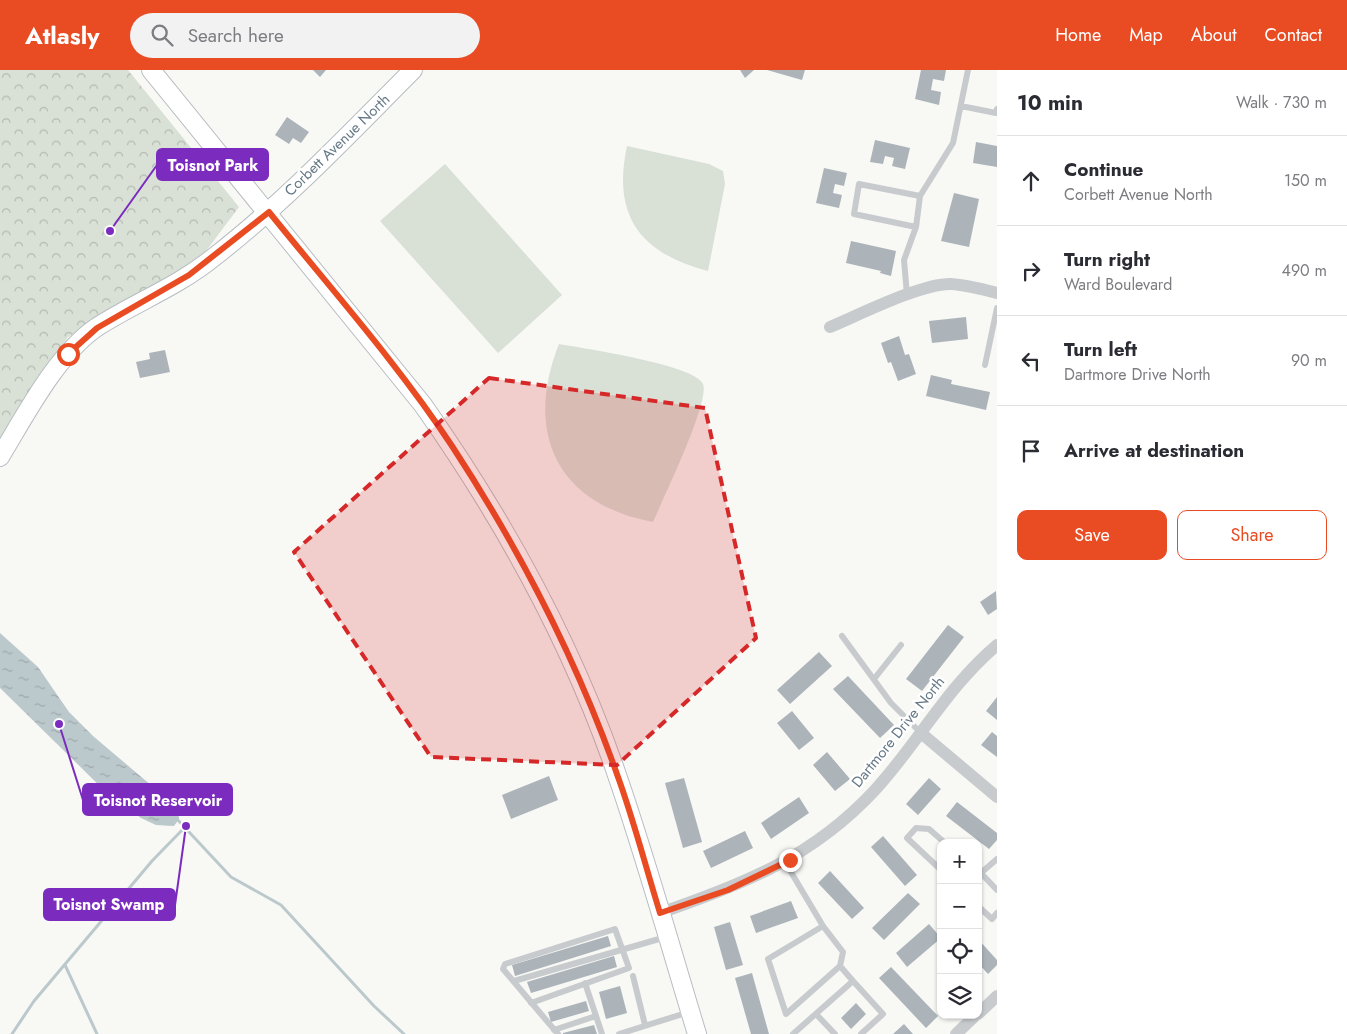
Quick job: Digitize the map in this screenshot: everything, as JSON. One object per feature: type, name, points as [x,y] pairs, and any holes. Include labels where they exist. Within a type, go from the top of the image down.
[{"type":"main road","points":[[152,70],[269,212],[423,405],[456,452],[513,546],[550,615],[599,727],[618,778],[697,1034]]},
{"type":"main road","name":"Corbett Avenue North","points":[[0,457],[45,386],[68,354],[86,337],[97,328],[189,275],[269,212],[413,70]]},
{"type":"street","points":[[830,327],[907,295],[949,284],[997,293]]},
{"type":"street","name":"Dartmore Drive North","points":[[660,913],[728,890],[785,862],[844,820],[875,790],[973,665],[997,645]]},
{"type":"street","points":[[921,733],[997,797]]},
{"type":"street","points":[[982,1010],[997,996]]},
{"type":"street","points":[[956,1034],[972,1019]]},
{"type":"lane","points":[[907,295],[904,260],[916,227],[920,196],[953,143],[968,70]]},
{"type":"lane","points":[[961,106],[996,113],[997,109]]},
{"type":"lane","points":[[916,227],[854,214],[859,184],[920,196]]},
{"type":"lane","points":[[984,364],[997,308]]},
{"type":"lane","points":[[842,636],[891,703],[921,733]]},
{"type":"lane","points":[[874,679],[901,645]]},
{"type":"lane","points":[[937,866],[907,838],[916,828],[929,830],[940,839]]},
{"type":"lane","points":[[982,870],[997,859]]},
{"type":"lane","points":[[785,862],[823,926],[843,952],[840,966],[786,1014],[768,959],[823,926]]},
{"type":"lane","points":[[982,873],[997,890]]},
{"type":"lane","points":[[982,910],[992,919],[997,913]]},
{"type":"lane","points":[[531,1002],[629,968],[615,929],[505,964],[503,969],[556,1032],[596,1016]]},
{"type":"lane","points":[[514,982],[667,936]]},
{"type":"lane","points":[[840,966],[883,1014],[861,1034]]},
{"type":"lane","points":[[633,976],[645,1025]]},
{"type":"lane","points":[[793,1034],[853,981]]},
{"type":"lane","points":[[585,983],[602,1034]]},
{"type":"lane","points":[[619,1034],[690,1012]]},
{"type":"lane","points":[[816,1014],[835,1034]]},
{"type":"highlighted area","points":[[489,378],[705,408],[756,638],[617,765],[431,757],[294,552]]},
{"type":"green space","points":[[0,70],[128,70],[239,207],[203,255],[68,337],[0,440]]},
{"type":"green space","points":[[627,146],[709,164],[723,171],[725,184],[708,271],[665,254],[649,242],[636,228],[628,212],[624,193],[623,171]]},
{"type":"green space","points":[[445,164],[562,295],[498,353],[380,221]]},
{"type":"green space","points":[[559,344],[613,353],[660,364],[681,370],[696,377],[703,384],[700,410],[693,430],[653,522],[620,513],[592,499],[571,481],[556,459],[548,434],[545,406],[549,376]]},
{"type":"water","points":[[0,633],[38,667],[69,712],[93,736],[178,808],[179,819],[174,826],[156,825],[141,818],[109,795],[0,688]]},
{"type":"building","points":[[313,70],[326,70],[320,77]]},
{"type":"building","points":[[740,70],[754,70],[745,78]]},
{"type":"building","points":[[767,70],[805,70],[802,80]]},
{"type":"building","points":[[921,70],[946,70],[944,81],[933,79],[931,90],[941,92],[939,105],[915,99]]},
{"type":"building","points":[[287,117],[309,132],[301,143],[293,138],[289,144],[275,135]]},
{"type":"building","points":[[875,140],[910,148],[905,169],[892,166],[894,158],[885,156],[883,164],[870,162]]},
{"type":"building","points":[[976,142],[997,146],[997,167],[973,163]]},
{"type":"building","points":[[824,168],[847,173],[844,186],[835,184],[833,193],[842,195],[839,208],[816,203]]},
{"type":"building","points":[[954,193],[979,199],[969,247],[941,241]]},
{"type":"building","points":[[851,241],[896,251],[891,276],[880,273],[881,271],[846,263]]},
{"type":"building","points":[[966,317],[968,339],[932,343],[929,321]]},
{"type":"building","points":[[899,336],[905,355],[909,354],[916,374],[898,381],[891,362],[888,363],[881,343]]},
{"type":"building","points":[[165,350],[170,372],[140,378],[136,362],[150,359],[149,353]]},
{"type":"building","points":[[931,375],[952,380],[951,384],[990,392],[986,410],[926,396]]},
{"type":"building","points":[[996,591],[997,609],[988,615],[980,602]]},
{"type":"building","points":[[948,625],[964,637],[922,691],[906,679]]},
{"type":"building","points":[[819,652],[832,666],[790,704],[777,690]]},
{"type":"building","points":[[848,676],[894,725],[880,738],[833,689]]},
{"type":"building","points":[[997,697],[997,720],[986,711]]},
{"type":"building","points":[[792,711],[814,738],[799,750],[777,723]]},
{"type":"building","points":[[992,732],[997,736],[997,757],[981,745]]},
{"type":"building","points":[[827,752],[850,779],[835,791],[813,765]]},
{"type":"building","points":[[549,776],[558,800],[511,819],[502,795]]},
{"type":"building","points":[[684,778],[702,842],[683,848],[665,783]]},
{"type":"building","points":[[929,778],[941,789],[918,815],[906,804]]},
{"type":"building","points":[[799,797],[809,813],[771,839],[761,823]]},
{"type":"building","points":[[957,802],[997,833],[997,840],[989,849],[982,844],[982,839],[976,839],[946,816]]},
{"type":"building","points":[[745,831],[753,848],[711,868],[703,851]]},
{"type":"building","points":[[883,836],[917,875],[905,886],[871,847]]},
{"type":"building","points":[[830,871],[864,908],[852,919],[818,883]]},
{"type":"building","points":[[908,893],[920,904],[884,940],[872,928]]},
{"type":"building","points":[[791,901],[798,918],[756,933],[750,916]]},
{"type":"building","points":[[730,922],[743,965],[726,970],[714,927]]},
{"type":"building","points":[[929,924],[937,933],[937,941],[907,967],[896,953]]},
{"type":"building","points":[[608,936],[611,946],[515,976],[512,965]]},
{"type":"building","points":[[982,943],[997,960],[997,965],[988,974],[982,967]]},
{"type":"building","points":[[614,956],[617,967],[531,993],[527,982]]},
{"type":"building","points":[[891,967],[937,1017],[926,1028],[879,978]]},
{"type":"building","points":[[752,973],[769,1034],[751,1034],[735,978]]},
{"type":"building","points":[[620,986],[627,1013],[606,1019],[599,992]]},
{"type":"building","points":[[586,1001],[589,1011],[551,1022],[548,1012]]},
{"type":"building","points":[[856,1003],[866,1014],[851,1029],[841,1018]]},
{"type":"building","points":[[904,1024],[913,1034],[893,1034]]},
{"type":"building","points":[[594,1025],[597,1034],[563,1034],[563,1033]]},
{"type":"waterway","points":[[176,818],[231,877],[281,905],[374,1006],[404,1034]]},
{"type":"waterway","points":[[12,1034],[34,1001],[152,861],[186,826]]},
{"type":"waterway","points":[[65,965],[97,1034]]},
{"type":"place","name":"Toisnot Park","points":[[110,231]]},
{"type":"place","name":"Toisnot Reservoir","points":[[59,724]]},
{"type":"place","name":"Toisnot Swamp","points":[[186,826]]},
{"type":"route","points":[[68,354],[97,328],[165,291],[214,258],[269,212],[423,405],[451,444],[513,546],[550,615],[599,727],[618,778],[660,913],[728,890],[790,860]]}]
